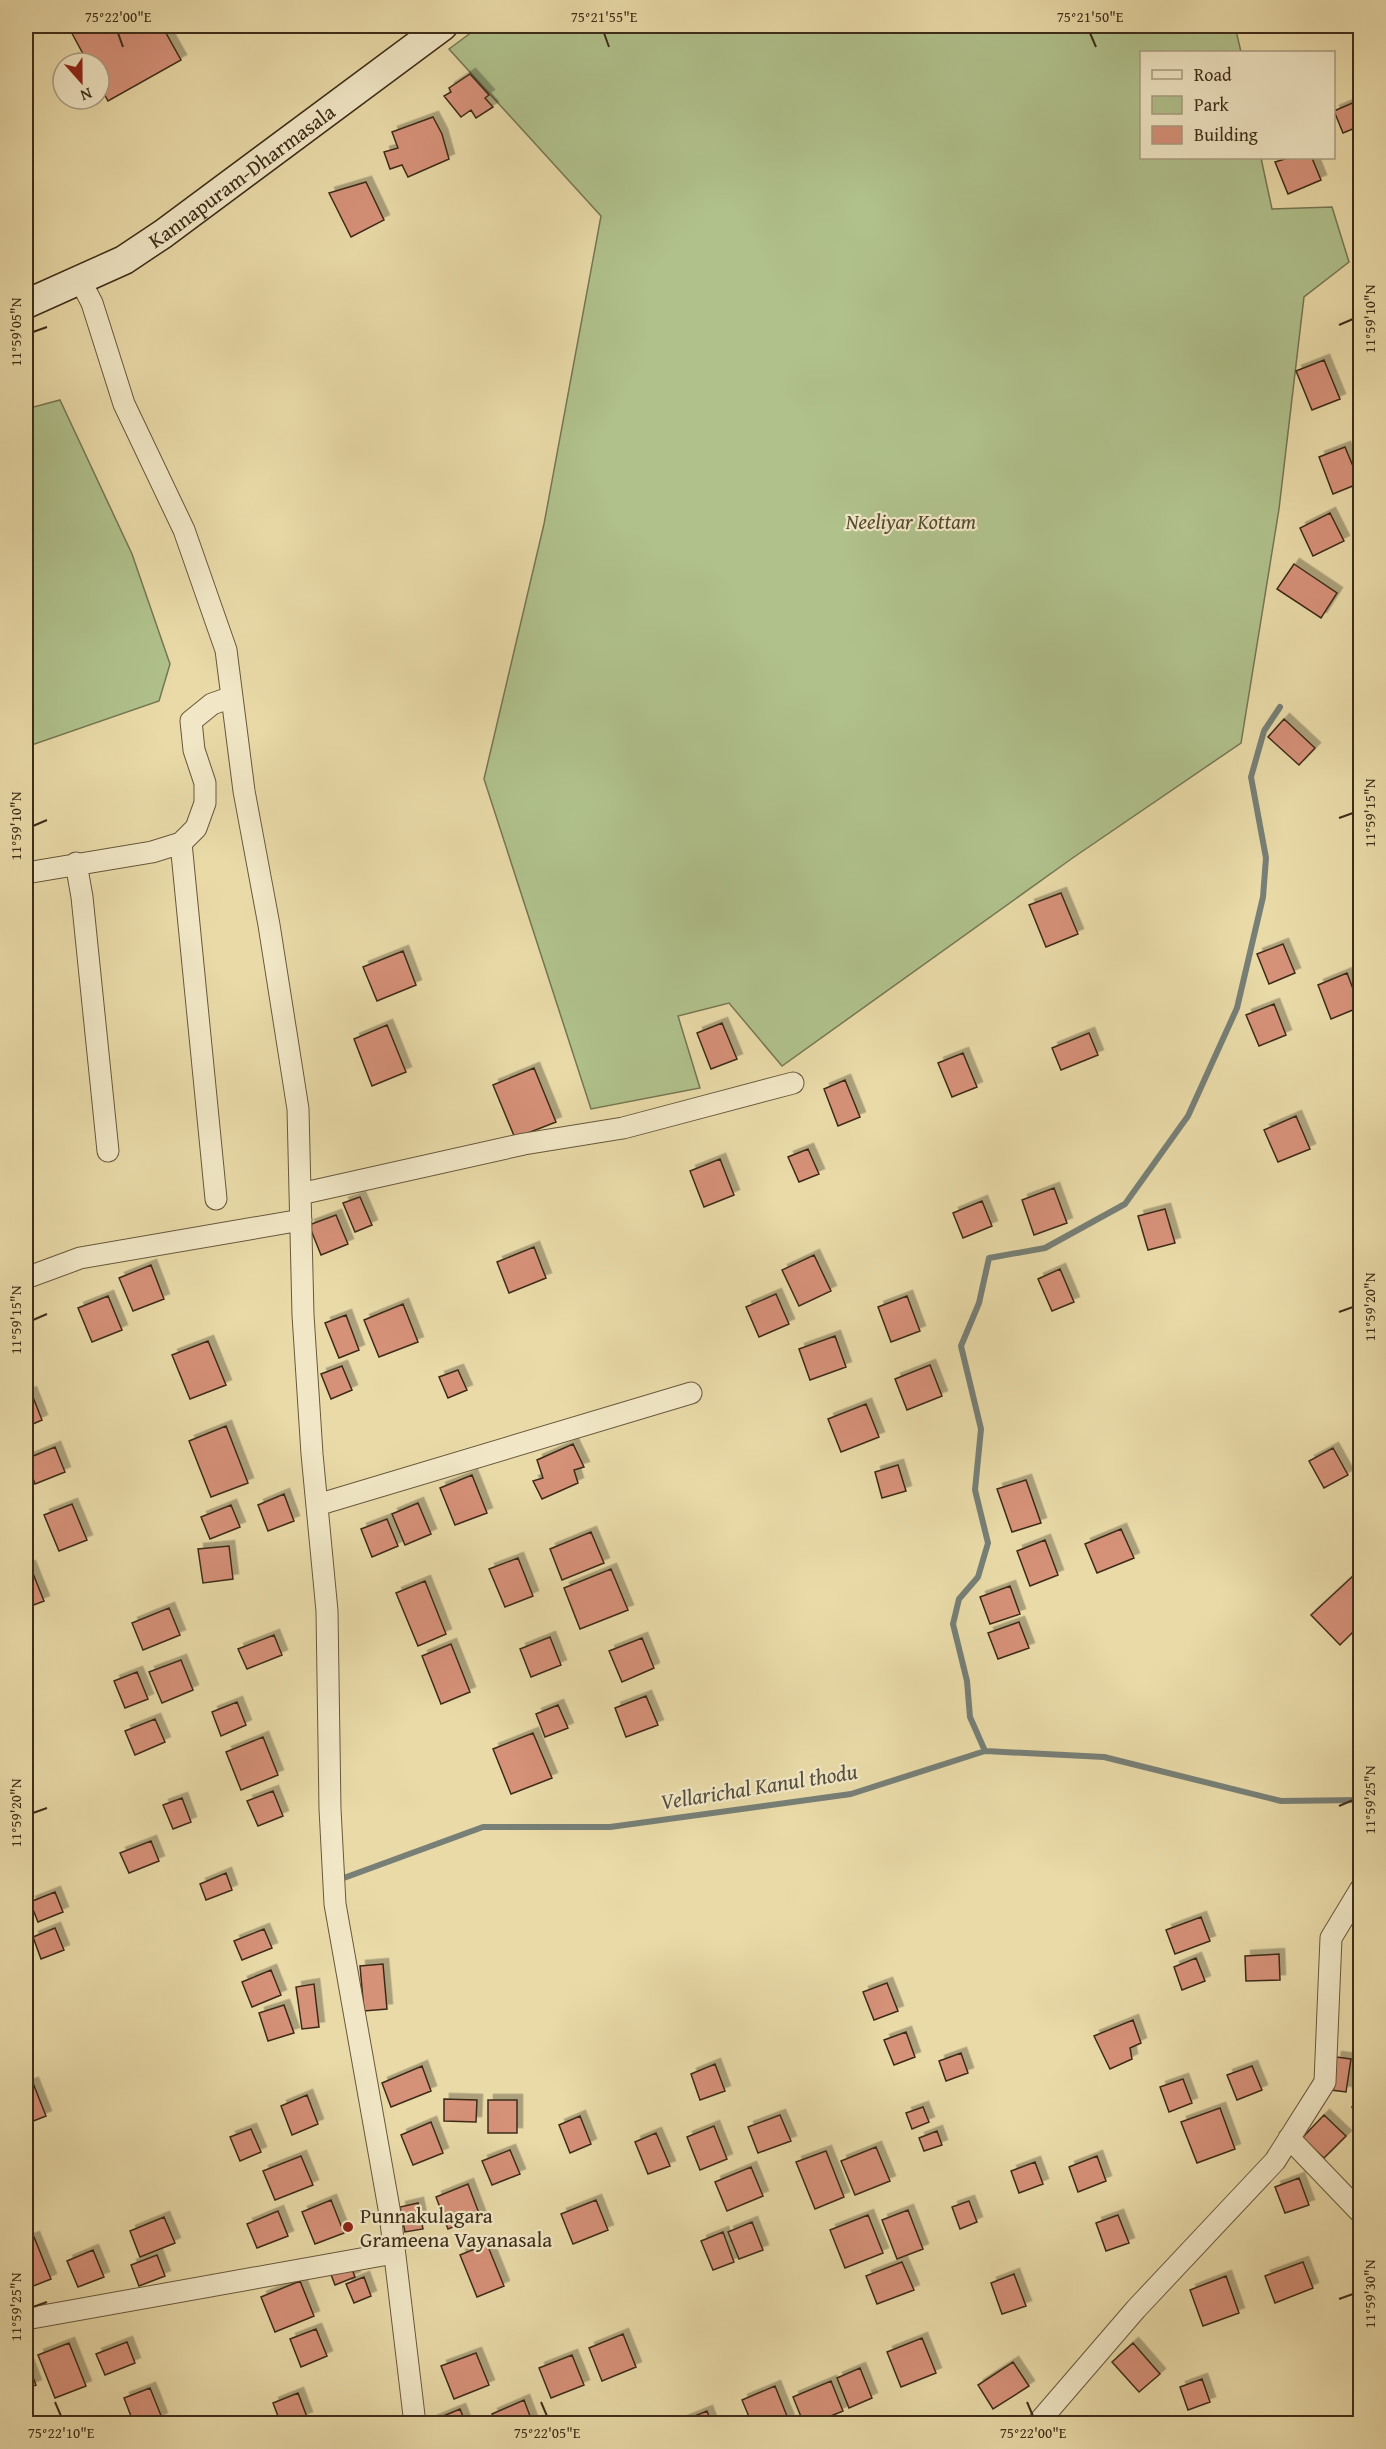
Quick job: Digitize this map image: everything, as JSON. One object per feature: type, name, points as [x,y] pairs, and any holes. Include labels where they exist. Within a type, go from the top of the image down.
[{"type":"main road","name":"Kannapuram-Dharmasala","points":[[26,304],[124,260],[163,234],[443,26]]},
{"type":"street","points":[[80,280],[92,303],[124,404],[184,530],[226,650],[244,790],[269,925],[297,1109],[303,1316],[327,1611],[330,1809],[335,1904],[375,2125],[394,2253],[415,2424]]},
{"type":"street","points":[[26,873],[152,852],[181,843],[196,828],[205,803],[205,783],[194,750],[191,721],[212,704],[232,697]]},
{"type":"street","points":[[181,843],[216,1199]]},
{"type":"street","points":[[76,863],[82,897],[108,1150]]},
{"type":"street","points":[[300,1194],[524,1144],[623,1128],[793,1083]]},
{"type":"street","points":[[27,1273],[80,1258],[300,1220]]},
{"type":"street","points":[[317,1505],[691,1393]]},
{"type":"street","points":[[1037,2424],[1136,2309],[1275,2161],[1325,2082],[1331,1938],[1360,1890]]},
{"type":"street","points":[[1289,2138],[1360,2212]]},
{"type":"street","points":[[26,2319],[394,2253]]},
{"type":"green space","name":"Neeliyar Kottam","points":[[480,26],[1235,26],[1241,51],[1140,51],[1140,159],[1261,159],[1272,209],[1332,207],[1349,262],[1304,297],[1279,509],[1241,743],[1074,857],[782,1066],[729,1003],[678,1016],[700,1088],[591,1109],[484,779],[544,524],[601,216],[449,49]]},
{"type":"green space","points":[[60,400],[132,554],[170,664],[159,701],[26,747],[26,409]]},
{"type":"building","points":[[68,26],[162,26],[181,60],[111,99],[111,51],[82,51]]},
{"type":"building","points":[[470,74],[489,95],[485,98],[493,107],[476,118],[471,110],[461,117],[444,96],[451,92],[449,88]]},
{"type":"building","points":[[1357,101],[1360,110],[1360,126],[1343,133],[1335,111]]},
{"type":"building","points":[[433,117],[442,134],[449,159],[408,177],[402,165],[390,169],[384,152],[398,148],[392,132]]},
{"type":"building","points":[[1285,159],[1312,159],[1321,180],[1288,194],[1275,162]]},
{"type":"building","points":[[366,182],[384,220],[351,237],[329,193]]},
{"type":"building","points":[[1324,360],[1340,399],[1312,410],[1296,371]]},
{"type":"building","points":[[1345,447],[1360,483],[1333,494],[1319,457]]},
{"type":"building","points":[[1330,513],[1344,541],[1313,556],[1300,528]]},
{"type":"building","points":[[1294,564],[1337,593],[1321,618],[1277,589]]},
{"type":"building","points":[[1284,719],[1315,748],[1299,765],[1268,737]]},
{"type":"building","points":[[1061,893],[1078,934],[1046,947],[1029,905]]},
{"type":"building","points":[[1283,944],[1295,973],[1269,984],[1257,954]]},
{"type":"building","points":[[403,951],[416,985],[377,1001],[363,967]]},
{"type":"building","points":[[1347,973],[1360,1007],[1331,1019],[1318,985]]},
{"type":"building","points":[[1274,1004],[1286,1035],[1259,1046],[1246,1015]]},
{"type":"building","points":[[722,1023],[737,1059],[711,1069],[697,1033]]},
{"type":"building","points":[[387,1025],[406,1072],[372,1086],[354,1039]]},
{"type":"building","points":[[1089,1033],[1098,1055],[1061,1070],[1052,1048]]},
{"type":"building","points":[[963,1053],[977,1087],[952,1097],[938,1063]]},
{"type":"building","points":[[534,1068],[556,1122],[515,1138],[493,1085]]},
{"type":"building","points":[[845,1080],[860,1117],[838,1126],[824,1089]]},
{"type":"building","points":[[1296,1116],[1310,1149],[1278,1162],[1264,1130]]},
{"type":"building","points":[[808,1149],[819,1174],[799,1182],[788,1157]]},
{"type":"building","points":[[720,1159],[734,1195],[704,1207],[690,1171]]},
{"type":"building","points":[[1054,1188],[1067,1223],[1034,1235],[1022,1200]]},
{"type":"building","points":[[360,1197],[372,1225],[355,1232],[343,1203]]},
{"type":"building","points":[[982,1201],[992,1226],[963,1238],[953,1213]]},
{"type":"building","points":[[1165,1209],[1175,1243],[1148,1250],[1138,1216]]},
{"type":"building","points":[[336,1215],[348,1244],[321,1255],[309,1225]]},
{"type":"building","points":[[534,1247],[546,1278],[509,1293],[497,1262]]},
{"type":"building","points":[[814,1255],[831,1291],[799,1306],[782,1270]]},
{"type":"building","points":[[151,1265],[164,1299],[133,1311],[119,1278]]},
{"type":"building","points":[[1060,1269],[1074,1302],[1052,1311],[1038,1279]]},
{"type":"building","points":[[776,1294],[789,1324],[759,1337],[746,1307]]},
{"type":"building","points":[[108,1296],[122,1330],[92,1342],[78,1308]]},
{"type":"building","points":[[907,1296],[920,1331],[891,1342],[878,1307]]},
{"type":"building","points":[[403,1304],[418,1342],[379,1357],[364,1320]]},
{"type":"building","points":[[346,1315],[359,1350],[339,1358],[325,1323]]},
{"type":"building","points":[[835,1336],[846,1367],[810,1380],[799,1349]]},
{"type":"building","points":[[208,1341],[226,1385],[190,1399],[172,1355]]},
{"type":"building","points":[[930,1365],[942,1396],[907,1410],[895,1379]]},
{"type":"building","points":[[342,1366],[352,1390],[331,1399],[321,1374]]},
{"type":"building","points":[[458,1370],[467,1390],[448,1398],[439,1377]]},
{"type":"building","points":[[31,1392],[42,1420],[26,1427],[26,1395]]},
{"type":"building","points":[[866,1404],[879,1437],[841,1452],[828,1419]]},
{"type":"building","points":[[226,1426],[248,1483],[211,1497],[189,1441]]},
{"type":"building","points":[[573,1444],[584,1467],[574,1470],[578,1483],[542,1499],[533,1481],[543,1478],[537,1460]]},
{"type":"building","points":[[55,1447],[65,1472],[35,1484],[26,1459]]},
{"type":"building","points":[[1333,1448],[1348,1475],[1324,1488],[1309,1461]]},
{"type":"building","points":[[898,1465],[906,1491],[882,1498],[875,1472]]},
{"type":"building","points":[[472,1475],[487,1513],[455,1525],[440,1488]]},
{"type":"building","points":[[1026,1480],[1041,1523],[1012,1532],[997,1489]]},
{"type":"building","points":[[284,1494],[294,1521],[268,1531],[258,1505]]},
{"type":"building","points":[[418,1503],[431,1534],[405,1545],[392,1514]]},
{"type":"building","points":[[72,1504],[87,1540],[59,1551],[44,1515]]},
{"type":"building","points":[[231,1505],[240,1527],[210,1539],[201,1517]]},
{"type":"building","points":[[387,1519],[398,1546],[372,1557],[361,1529]]},
{"type":"building","points":[[1121,1529],[1134,1558],[1097,1573],[1085,1544]]},
{"type":"building","points":[[591,1532],[604,1563],[562,1580],[550,1549]]},
{"type":"building","points":[[1045,1540],[1058,1575],[1030,1586],[1017,1551]]},
{"type":"building","points":[[229,1546],[233,1579],[203,1583],[198,1549]]},
{"type":"building","points":[[518,1558],[533,1596],[505,1607],[489,1569]]},
{"type":"building","points":[[30,1566],[44,1601],[26,1608],[26,1568]]},
{"type":"building","points":[[611,1569],[628,1610],[580,1629],[564,1588]]},
{"type":"building","points":[[1353,1576],[1360,1584],[1360,1625],[1340,1645],[1311,1615]]},
{"type":"building","points":[[425,1581],[446,1634],[418,1646],[396,1593]]},
{"type":"building","points":[[1010,1586],[1020,1614],[990,1624],[980,1597]]},
{"type":"building","points":[[169,1608],[180,1635],[143,1650],[132,1623]]},
{"type":"building","points":[[1019,1622],[1029,1648],[998,1659],[988,1633]]},
{"type":"building","points":[[274,1635],[282,1655],[247,1669],[238,1649]]},
{"type":"building","points":[[550,1637],[561,1665],[531,1677],[520,1649]]},
{"type":"building","points":[[642,1638],[654,1668],[622,1682],[609,1651]]},
{"type":"building","points":[[451,1644],[470,1692],[441,1704],[422,1656]]},
{"type":"building","points":[[181,1660],[193,1690],[162,1703],[149,1672]]},
{"type":"building","points":[[137,1672],[148,1699],[125,1708],[114,1681]]},
{"type":"building","points":[[646,1696],[658,1725],[626,1737],[615,1708]]},
{"type":"building","points":[[237,1702],[246,1725],[221,1736],[212,1712]]},
{"type":"building","points":[[558,1705],[568,1728],[545,1737],[536,1714]]},
{"type":"building","points":[[155,1719],[165,1742],[135,1755],[125,1731]]},
{"type":"building","points":[[533,1733],[552,1778],[511,1794],[493,1749]]},
{"type":"building","points":[[263,1737],[278,1775],[241,1790],[226,1752]]},
{"type":"building","points":[[273,1791],[283,1816],[258,1826],[247,1801]]},
{"type":"building","points":[[182,1798],[191,1822],[173,1829],[163,1805]]},
{"type":"building","points":[[151,1841],[159,1861],[129,1873],[120,1853]]},
{"type":"building","points":[[226,1873],[232,1890],[206,1900],[200,1884]]},
{"type":"building","points":[[55,1892],[63,1912],[38,1922],[30,1902]]},
{"type":"building","points":[[1201,1917],[1210,1941],[1175,1954],[1166,1930]]},
{"type":"building","points":[[55,1928],[64,1950],[41,1959],[33,1937]]},
{"type":"building","points":[[264,1929],[272,1948],[242,1960],[234,1941]]},
{"type":"building","points":[[1279,1954],[1280,1980],[1246,1981],[1245,1956]]},
{"type":"building","points":[[1196,1958],[1205,1981],[1182,1990],[1174,1967]]},
{"type":"building","points":[[383,1964],[387,2009],[364,2011],[360,1966]]},
{"type":"building","points":[[271,1970],[281,1995],[252,2007],[242,1982]]},
{"type":"building","points":[[887,1983],[898,2011],[874,2020],[863,1992]]},
{"type":"building","points":[[314,1984],[319,2027],[302,2029],[296,1987]]},
{"type":"building","points":[[284,2005],[294,2033],[268,2041],[259,2013]]},
{"type":"building","points":[[1133,2020],[1141,2043],[1130,2048],[1132,2059],[1110,2069],[1094,2036]]},
{"type":"building","points":[[906,2032],[915,2057],[894,2065],[884,2040]]},
{"type":"building","points":[[961,2053],[968,2073],[946,2081],[939,2061]]},
{"type":"building","points":[[1336,2057],[1351,2059],[1346,2092],[1331,2090]]},
{"type":"building","points":[[715,2064],[725,2091],[700,2100],[691,2074]]},
{"type":"building","points":[[422,2066],[431,2091],[391,2107],[382,2083]]},
{"type":"building","points":[[1252,2066],[1262,2090],[1237,2100],[1227,2075]]},
{"type":"building","points":[[1183,2079],[1192,2103],[1169,2112],[1160,2087]]},
{"type":"building","points":[[33,2083],[46,2116],[26,2124],[26,2085]]},
{"type":"building","points":[[307,2095],[318,2124],[292,2135],[281,2106]]},
{"type":"building","points":[[444,2099],[477,2100],[476,2122],[444,2121]]},
{"type":"building","points":[[488,2100],[517,2100],[517,2133],[488,2133]]},
{"type":"building","points":[[1360,2103],[1360,2130],[1352,2107]]},
{"type":"building","points":[[923,2107],[929,2122],[912,2129],[906,2113]]},
{"type":"building","points":[[1220,2108],[1235,2149],[1197,2163],[1181,2122]]},
{"type":"building","points":[[780,2115],[791,2141],[758,2153],[748,2127]]},
{"type":"building","points":[[1324,2115],[1346,2136],[1324,2158],[1302,2138]]},
{"type":"building","points":[[580,2116],[591,2144],[570,2153],[559,2125]]},
{"type":"building","points":[[431,2122],[443,2153],[413,2165],[401,2135]]},
{"type":"building","points":[[714,2126],[727,2159],[700,2170],[687,2137]]},
{"type":"building","points":[[251,2129],[261,2152],[240,2161],[230,2137]]},
{"type":"building","points":[[937,2131],[942,2145],[924,2151],[919,2138]]},
{"type":"building","points":[[656,2133],[670,2166],[648,2174],[635,2142]]},
{"type":"building","points":[[876,2147],[890,2181],[855,2195],[841,2161]]},
{"type":"building","points":[[510,2150],[520,2174],[492,2185],[482,2161]]},
{"type":"building","points":[[826,2151],[844,2197],[815,2209],[796,2162]]},
{"type":"building","points":[[301,2156],[313,2185],[275,2200],[263,2171]]},
{"type":"building","points":[[1097,2156],[1106,2181],[1078,2192],[1069,2167]]},
{"type":"building","points":[[1035,2162],[1043,2184],[1019,2193],[1011,2171]]},
{"type":"building","points":[[751,2167],[763,2196],[727,2211],[715,2182]]},
{"type":"building","points":[[1299,2178],[1309,2205],[1285,2213],[1275,2187]]},
{"type":"building","points":[[468,2184],[480,2216],[448,2229],[436,2197]]},
{"type":"building","points":[[331,2200],[344,2233],[315,2244],[302,2212]]},
{"type":"building","points":[[596,2200],[608,2230],[573,2244],[561,2214]]},
{"type":"building","points":[[969,2201],[977,2222],[960,2229],[952,2207]]},
{"type":"building","points":[[418,2203],[423,2229],[405,2232],[400,2207]]},
{"type":"building","points":[[908,2210],[923,2249],[897,2259],[882,2220]]},
{"type":"building","points":[[278,2211],[288,2236],[257,2248],[247,2224]]},
{"type":"building","points":[[868,2215],[883,2253],[845,2268],[830,2230]]},
{"type":"building","points":[[1118,2215],[1129,2243],[1106,2251],[1096,2223]]},
{"type":"building","points":[[164,2217],[175,2243],[140,2257],[130,2231]]},
{"type":"building","points":[[752,2222],[763,2250],[739,2259],[728,2232]]},
{"type":"building","points":[[723,2232],[734,2262],[713,2270],[701,2241]]},
{"type":"building","points":[[34,2237],[51,2279],[26,2289],[26,2240]]},
{"type":"building","points":[[487,2244],[504,2286],[477,2297],[460,2255]]},
{"type":"building","points":[[93,2250],[104,2277],[78,2287],[67,2261]]},
{"type":"building","points":[[157,2255],[165,2276],[139,2286],[131,2265]]},
{"type":"building","points":[[902,2262],[914,2290],[877,2304],[866,2276]]},
{"type":"building","points":[[1303,2262],[1313,2288],[1275,2303],[1265,2276]]},
{"type":"building","points":[[350,2264],[355,2277],[335,2285],[330,2272]]},
{"type":"building","points":[[1014,2274],[1026,2306],[1002,2314],[991,2283]]},
{"type":"building","points":[[1226,2276],[1239,2313],[1203,2326],[1190,2290]]},
{"type":"building","points":[[364,2277],[371,2296],[354,2303],[346,2284]]},
{"type":"building","points":[[300,2281],[314,2316],[275,2332],[261,2297]]},
{"type":"building","points":[[316,2329],[327,2356],[301,2367],[290,2339]]},
{"type":"building","points":[[623,2334],[636,2367],[602,2381],[589,2348]]},
{"type":"building","points":[[922,2338],[936,2373],[901,2387],[887,2352]]},
{"type":"building","points":[[127,2342],[135,2363],[105,2375],[96,2354]]},
{"type":"building","points":[[69,2343],[86,2386],[55,2398],[38,2355]]},
{"type":"building","points":[[1133,2343],[1160,2374],[1139,2392],[1112,2362]]},
{"type":"building","points":[[476,2353],[489,2385],[454,2399],[441,2366]]},
{"type":"building","points":[[572,2355],[584,2385],[551,2398],[539,2368]]},
{"type":"building","points":[[26,2359],[36,2385],[26,2389]]},
{"type":"building","points":[[1013,2362],[1029,2386],[993,2409],[978,2385]]},
{"type":"building","points":[[860,2368],[872,2398],[849,2408],[837,2378]]},
{"type":"building","points":[[1202,2379],[1210,2402],[1188,2410],[1180,2387]]},
{"type":"building","points":[[831,2381],[843,2411],[811,2424],[804,2424],[793,2397]]},
{"type":"building","points":[[775,2386],[789,2421],[782,2424],[752,2424],[742,2400]]},
{"type":"building","points":[[150,2388],[162,2418],[149,2424],[134,2424],[124,2398]]},
{"type":"building","points":[[298,2393],[307,2417],[290,2424],[281,2424],[273,2403]]},
{"type":"building","points":[[524,2400],[533,2424],[496,2424],[492,2414]]},
{"type":"building","points":[[460,2409],[466,2424],[430,2424],[429,2422]]},
{"type":"building","points":[[707,2411],[712,2424],[680,2424],[680,2422]]},
{"type":"waterway","points":[[985,1751],[970,1717],[967,1681],[953,1624],[959,1599],[978,1577],[988,1543],[975,1490],[981,1429],[961,1346],[979,1303],[989,1258],[1045,1248],[1125,1204],[1188,1116],[1237,1008],[1263,897],[1266,858],[1251,777],[1264,731],[1280,707]]},
{"type":"waterway","name":"Vellarichal Kanul thodu","points":[[341,1879],[483,1827],[610,1827],[851,1794],[985,1751],[1104,1757],[1281,1801],[1360,1800]]},
{"type":"place","name":"Punnakulagara Grameena Vayanasala","points":[[348,2227]]}]
